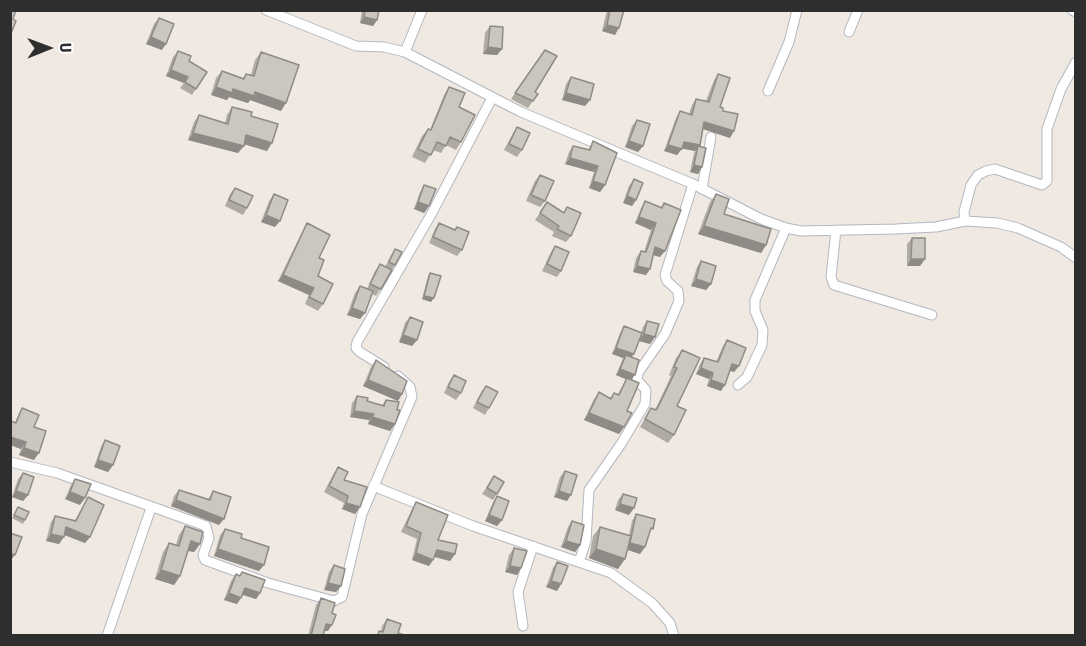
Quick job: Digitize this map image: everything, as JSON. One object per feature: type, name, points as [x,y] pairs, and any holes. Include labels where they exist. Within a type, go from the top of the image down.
[{"type":"street","points":[[266,10],[356,46],[384,47],[405,52],[492,98],[693,184],[761,219],[786,228],[836,230],[936,227],[965,220],[997,223],[1018,228],[1061,247],[1076,258]]},
{"type":"street","points":[[405,52],[422,10]]},
{"type":"street","points":[[768,91],[789,42],[797,10]]},
{"type":"street","points":[[849,32],[858,10]]},
{"type":"street","points":[[965,220],[964,212],[971,185],[978,176],[986,171],[995,169],[1042,185],[1047,181],[1047,129],[1061,89],[1076,62]]},
{"type":"street","points":[[10,462],[57,473],[206,526],[210,538],[203,555],[205,560],[212,564],[334,601],[342,597],[362,514],[412,397],[412,391],[406,381],[360,352],[356,348],[357,342],[432,213],[492,98]]},
{"type":"street","points":[[702,189],[711,137]]},
{"type":"street","points":[[579,562],[586,541],[589,490],[645,404],[646,390],[637,380],[638,373],[665,334],[679,300],[678,291],[667,281],[665,275],[693,184]]},
{"type":"street","points":[[738,385],[747,377],[762,345],[763,330],[755,311],[755,300],[786,228]]},
{"type":"street","points":[[836,230],[831,277],[834,285],[932,315]]},
{"type":"street","points":[[374,486],[611,573],[632,586],[670,623],[674,636]]},
{"type":"street","points":[[107,636],[151,508]]},
{"type":"street","points":[[523,626],[518,592],[533,546]]},
{"type":"building","points":[[10,10],[16,10],[13,19],[16,21],[10,36]]},
{"type":"building","points":[[365,10],[379,10],[377,20],[364,17]]},
{"type":"building","points":[[610,10],[624,10],[619,28],[607,25]]},
{"type":"building","points":[[159,18],[174,24],[166,44],[151,37]]},
{"type":"building","points":[[490,26],[503,27],[502,49],[488,47]]},
{"type":"building","points":[[545,50],[557,56],[535,92],[538,94],[533,101],[515,93]]},
{"type":"building","points":[[178,51],[191,56],[189,61],[207,72],[196,89],[185,82],[188,77],[171,70]]},
{"type":"building","points":[[261,52],[299,65],[286,103],[255,92],[254,96],[233,89],[232,93],[216,87],[222,71],[244,79],[246,74],[254,76]]},
{"type":"building","points":[[718,74],[730,78],[720,107],[723,111],[738,114],[734,131],[704,122],[700,145],[684,142],[682,149],[668,145],[680,111],[692,115],[696,99],[709,102]]},
{"type":"building","points":[[571,77],[594,84],[590,100],[566,93]]},
{"type":"building","points":[[449,87],[465,93],[459,107],[475,115],[461,142],[450,137],[446,146],[437,142],[431,155],[418,149],[428,129],[431,130]]},
{"type":"building","points":[[232,107],[252,112],[251,116],[278,124],[272,143],[246,135],[244,146],[193,133],[199,115],[228,124]]},
{"type":"building","points":[[637,120],[650,124],[643,146],[629,141]]},
{"type":"building","points":[[517,127],[530,133],[522,150],[509,144]]},
{"type":"building","points":[[593,141],[617,153],[605,185],[593,181],[598,166],[570,158],[573,146],[590,150]]},
{"type":"building","points":[[698,146],[706,148],[702,167],[694,165]]},
{"type":"building","points":[[540,175],[554,181],[545,201],[531,195]]},
{"type":"building","points":[[634,179],[643,183],[636,200],[627,196]]},
{"type":"building","points":[[424,185],[436,189],[429,206],[418,202]]},
{"type":"building","points":[[235,188],[253,196],[247,208],[229,200]]},
{"type":"building","points":[[274,194],[288,200],[280,221],[266,215]]},
{"type":"building","points":[[716,194],[729,199],[724,214],[771,229],[766,245],[704,226]]},
{"type":"building","points":[[645,201],[662,208],[664,203],[681,210],[665,251],[655,247],[650,269],[637,266],[641,251],[646,252],[656,223],[639,217]]},
{"type":"building","points":[[547,202],[564,213],[567,207],[581,213],[571,236],[557,229],[559,226],[540,213]]},
{"type":"building","points":[[307,223],[330,235],[319,258],[324,260],[318,276],[333,284],[323,304],[309,297],[314,288],[283,275]]},
{"type":"building","points":[[439,223],[455,230],[457,227],[469,232],[462,250],[433,237]]},
{"type":"building","points":[[912,238],[925,238],[925,259],[911,259]]},
{"type":"building","points":[[555,246],[569,252],[561,271],[547,264]]},
{"type":"building","points":[[395,249],[402,252],[395,265],[389,262]]},
{"type":"building","points":[[701,261],[716,266],[711,284],[696,279]]},
{"type":"building","points":[[380,264],[392,270],[381,289],[370,284]]},
{"type":"building","points":[[430,273],[441,276],[434,298],[424,296]]},
{"type":"building","points":[[360,286],[373,291],[365,313],[352,308]]},
{"type":"building","points":[[410,317],[423,322],[417,340],[403,335]]},
{"type":"building","points":[[647,321],[659,324],[655,337],[644,334]]},
{"type":"building","points":[[624,326],[642,333],[634,354],[616,348]]},
{"type":"building","points":[[727,340],[746,348],[739,366],[732,364],[725,385],[711,380],[713,373],[701,368],[704,358],[718,362]]},
{"type":"building","points":[[682,350],[700,358],[677,406],[686,410],[674,435],[645,419],[651,408],[656,410],[659,405],[677,368],[674,367]]},
{"type":"building","points":[[626,355],[639,360],[635,375],[620,369]]},
{"type":"building","points":[[376,360],[407,381],[402,394],[368,380]]},
{"type":"building","points":[[454,375],[466,381],[461,393],[448,387]]},
{"type":"building","points":[[627,378],[639,383],[627,411],[632,413],[624,427],[589,413],[599,392],[611,399],[614,393],[619,395]]},
{"type":"building","points":[[486,386],[498,392],[489,408],[477,402]]},
{"type":"building","points":[[357,396],[368,398],[367,401],[384,406],[386,400],[399,402],[397,410],[400,410],[395,424],[372,417],[374,414],[354,411]]},
{"type":"building","points":[[22,408],[39,415],[34,427],[46,431],[39,453],[24,448],[26,442],[10,437],[11,421],[16,423]]},
{"type":"building","points":[[105,440],[120,446],[113,465],[98,460]]},
{"type":"building","points":[[338,467],[348,472],[344,480],[367,487],[360,507],[346,503],[348,496],[329,486]]},
{"type":"building","points":[[565,471],[577,475],[571,495],[559,491]]},
{"type":"building","points":[[23,473],[34,477],[28,495],[16,491]]},
{"type":"building","points":[[494,476],[504,482],[497,494],[487,488]]},
{"type":"building","points":[[75,479],[91,484],[85,498],[70,492]]},
{"type":"building","points":[[179,490],[210,500],[213,491],[231,497],[224,519],[176,500]]},
{"type":"building","points":[[623,494],[637,498],[634,508],[620,504]]},
{"type":"building","points":[[497,496],[509,501],[502,520],[489,515]]},
{"type":"building","points":[[88,497],[104,505],[90,537],[66,527],[64,537],[51,534],[55,516],[76,521]]},
{"type":"building","points":[[416,502],[448,515],[438,540],[457,544],[455,554],[437,550],[433,560],[416,553],[421,533],[406,526]]},
{"type":"building","points":[[18,507],[29,512],[25,520],[14,515]]},
{"type":"building","points":[[636,514],[655,519],[645,547],[630,543]]},
{"type":"building","points":[[572,521],[584,525],[580,545],[566,541]]},
{"type":"building","points":[[185,526],[203,532],[200,544],[191,541],[180,576],[161,570],[169,543],[179,546]]},
{"type":"building","points":[[600,527],[631,536],[625,559],[596,549]]},
{"type":"building","points":[[225,529],[242,534],[241,538],[269,547],[264,565],[218,549]]},
{"type":"building","points":[[10,533],[22,537],[15,555],[10,553]]},
{"type":"building","points":[[514,548],[527,551],[521,568],[510,566]]},
{"type":"building","points":[[557,562],[568,566],[561,584],[551,581]]},
{"type":"building","points":[[334,565],[345,569],[341,586],[328,583]]},
{"type":"building","points":[[242,572],[265,580],[260,593],[245,588],[241,598],[229,593],[236,574],[240,576]]},
{"type":"building","points":[[321,598],[335,603],[332,613],[336,615],[332,625],[326,624],[323,636],[311,636]]},
{"type":"building","points":[[387,619],[401,624],[398,633],[407,636],[378,636],[379,631],[383,632]]}]
